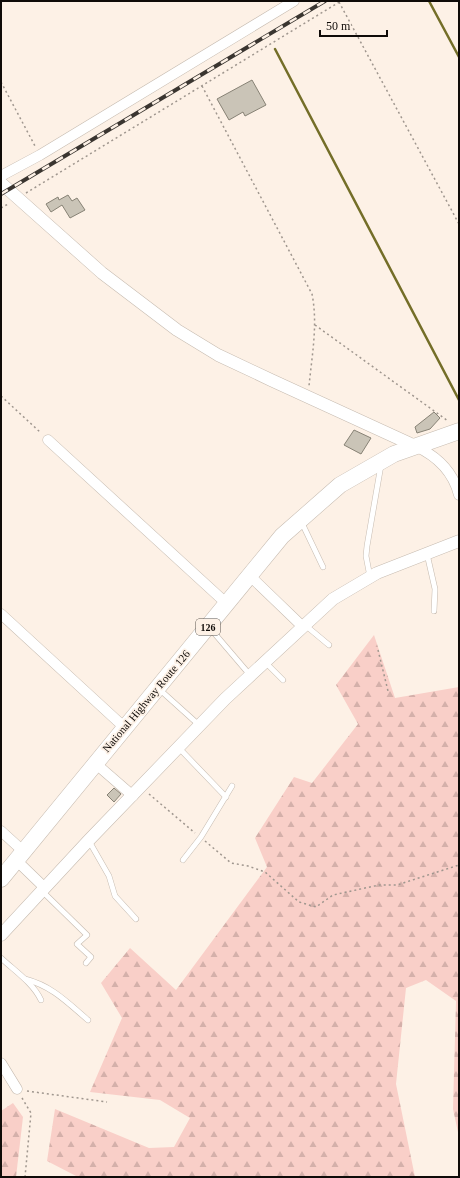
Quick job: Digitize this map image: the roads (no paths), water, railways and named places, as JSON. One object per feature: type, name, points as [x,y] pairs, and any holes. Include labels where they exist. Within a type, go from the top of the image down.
[{"type":"highway","name":"National Highway Route 126","points":[[1,879],[249,574],[282,536],[340,485],[382,460],[457,431]]},
{"type":"street","points":[[1,176],[40,155],[294,1]]},
{"type":"street","points":[[1,183],[102,274],[177,330],[218,354],[308,398],[431,453],[448,470],[456,484],[459,495]]},
{"type":"street","points":[[48,440],[226,603]]},
{"type":"street","points":[[1,935],[89,840],[250,675],[333,599],[370,577],[459,541]]},
{"type":"street","points":[[249,574],[303,625]]},
{"type":"street","points":[[1,614],[124,727]]},
{"type":"street","points":[[95,763],[137,792]]},
{"type":"street","points":[[1,831],[44,889]]},
{"type":"street","points":[[1,1062],[17,1089]]},
{"type":"lane","points":[[370,577],[366,556],[367,546],[382,460]]},
{"type":"lane","points":[[300,519],[323,567]]},
{"type":"lane","points":[[427,553],[435,589],[434,612]]},
{"type":"lane","points":[[303,625],[329,645]]},
{"type":"lane","points":[[208,626],[250,675]]},
{"type":"lane","points":[[264,661],[283,680]]},
{"type":"lane","points":[[158,687],[200,726]]},
{"type":"lane","points":[[179,748],[226,797]]},
{"type":"lane","points":[[183,860],[201,838],[232,786]]},
{"type":"lane","points":[[89,840],[109,876],[115,896],[136,919]]},
{"type":"lane","points":[[44,889],[87,935],[78,944],[92,957],[86,963]]},
{"type":"lane","points":[[1,958],[25,979],[37,992],[41,1000]]},
{"type":"lane","points":[[25,979],[40,983],[54,991],[88,1020]]},
{"type":"waterway","points":[[429,1],[459,57]]},
{"type":"waterway","points":[[275,49],[459,400]]},
{"type":"railway","points":[[1,194],[325,1]]}]
